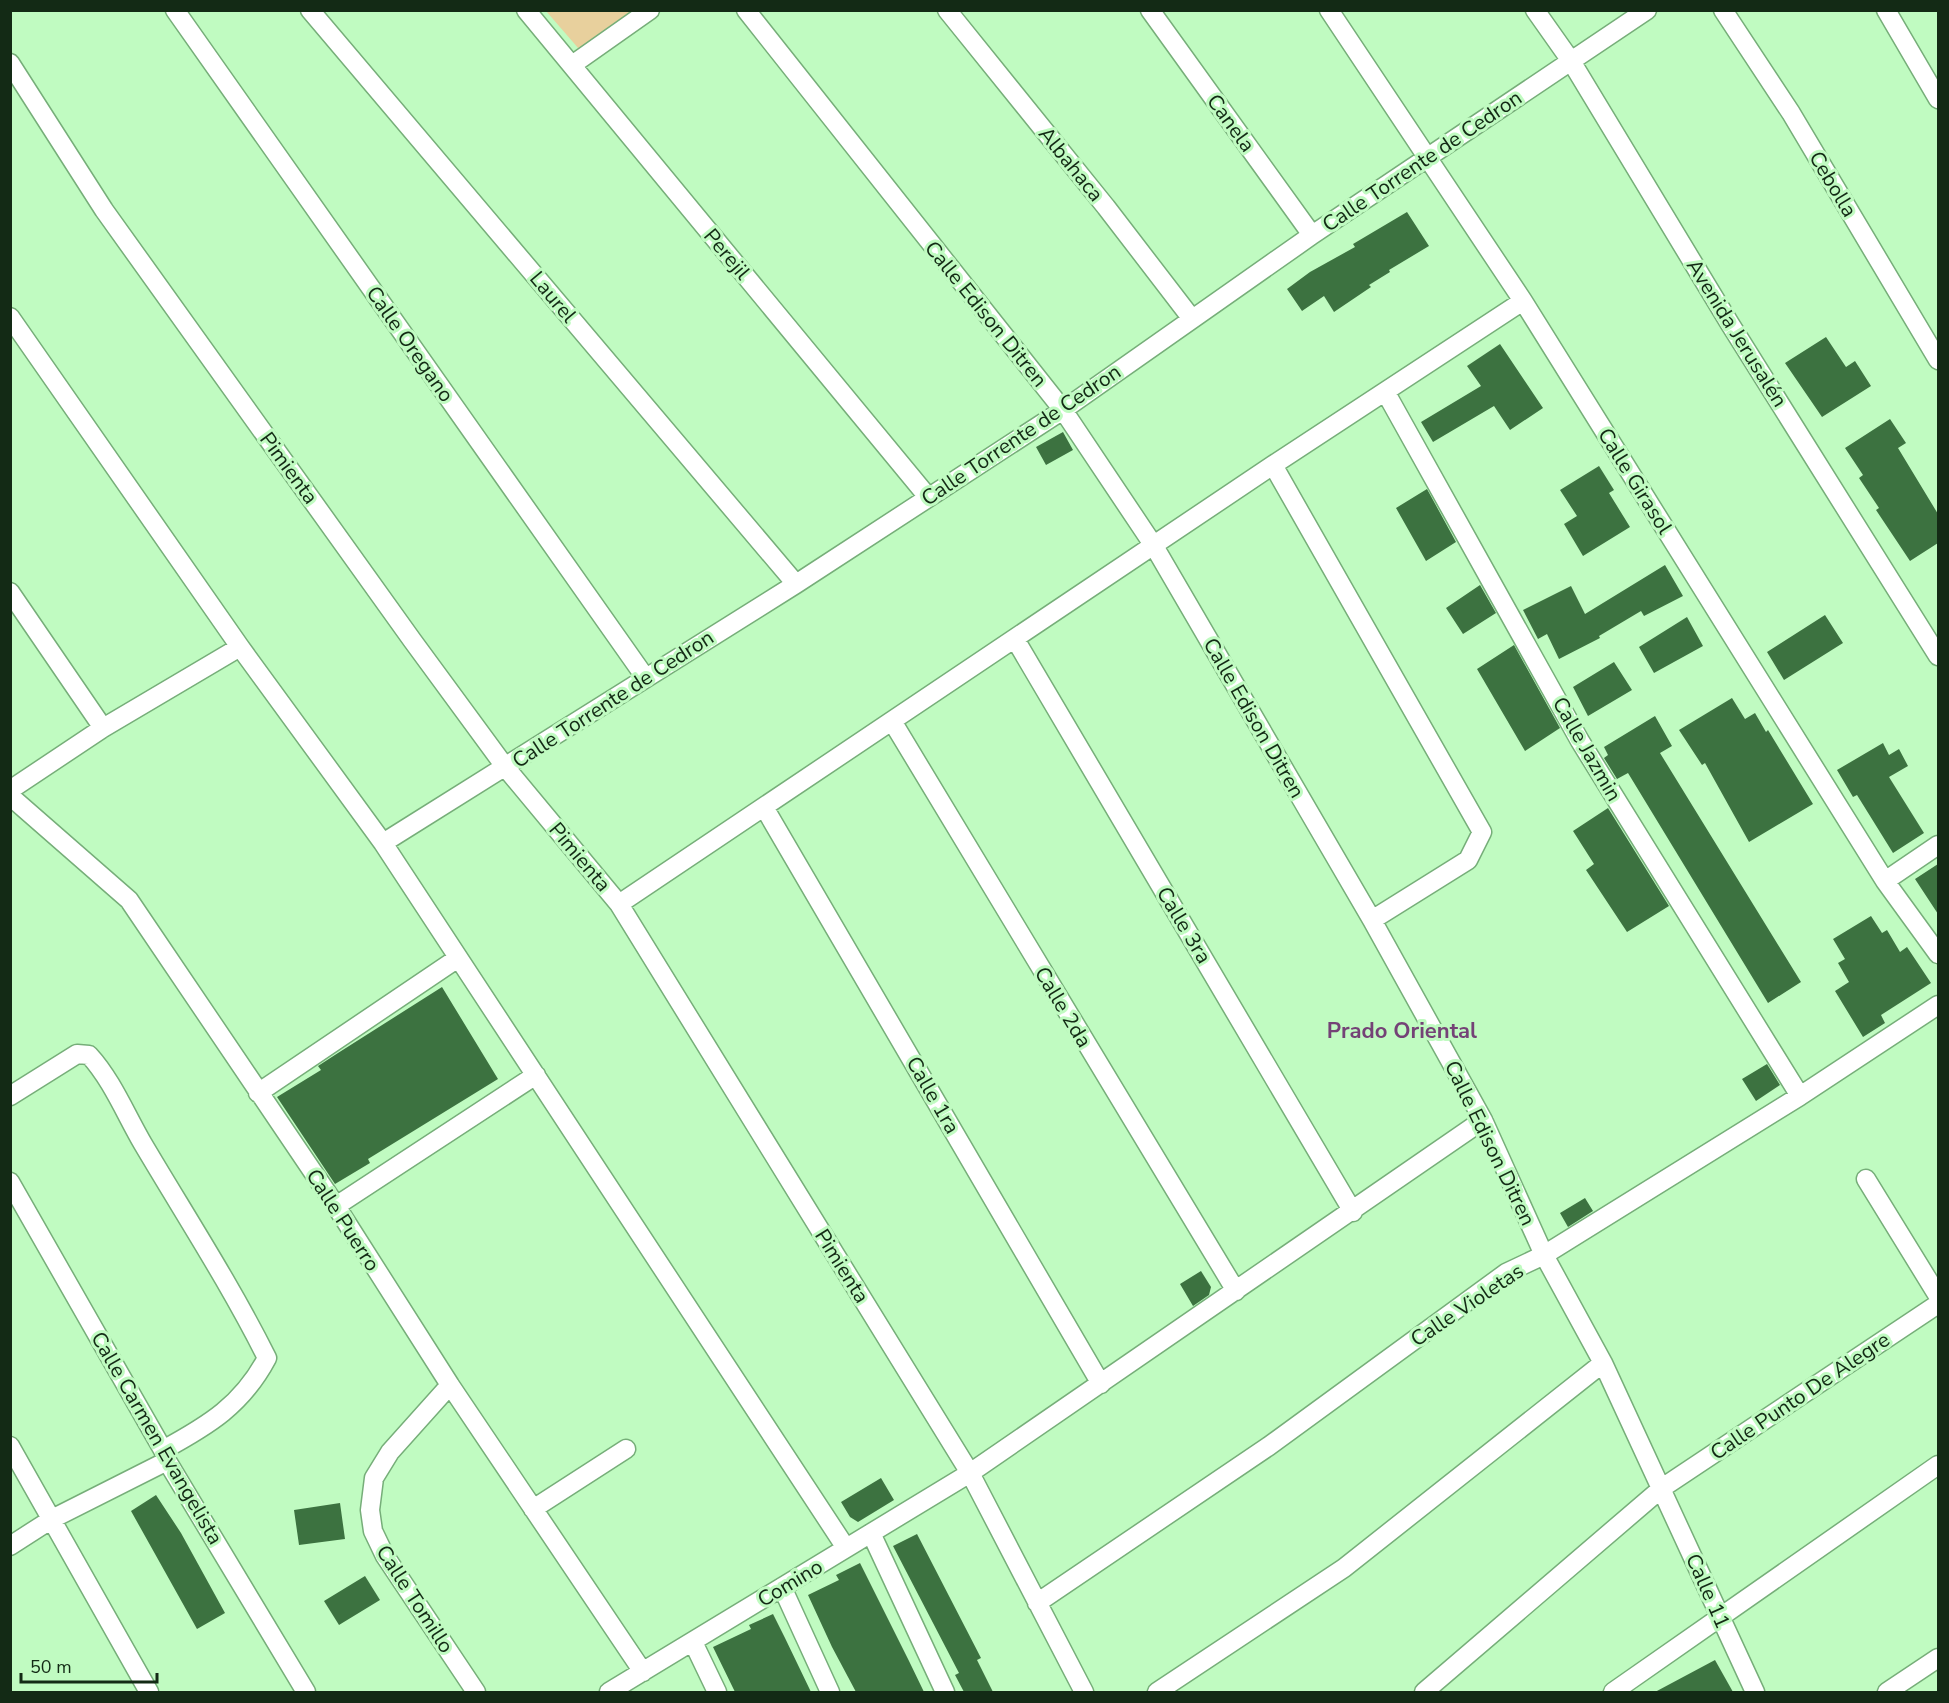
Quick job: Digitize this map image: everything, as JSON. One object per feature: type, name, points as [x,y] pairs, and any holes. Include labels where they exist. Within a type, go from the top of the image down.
[{"type":"street","name":"Calle Oregano","points":[[175,10],[645,677]]},
{"type":"street","name":"Laurel","points":[[310,10],[796,584]]},
{"type":"street","name":"Perejil","points":[[526,10],[928,496]]},
{"type":"street","points":[[572,65],[650,10]]},
{"type":"street","name":"Calle Edison Ditren","points":[[746,10],[1063,410],[1154,546],[1372,920],[1483,1120],[1544,1255],[1603,1363],[1662,1488]]},
{"type":"street","name":"Albahaca","points":[[947,10],[1106,207],[1192,319]]},
{"type":"street","name":"Canela","points":[[1150,10],[1312,235]]},
{"type":"street","name":"Calle Girasol","points":[[1329,10],[1430,157],[1523,301],[1885,881],[1938,954]]},
{"type":"street","name":"Avenida Jerusalén","points":[[1535,10],[1570,61],[1730,324],[1938,656]]},
{"type":"street","name":"Calle Torrente de Cedron","points":[[383,843],[506,768],[645,677],[796,584],[1063,410],[1312,235],[1647,10]]},
{"type":"street","name":"Cebolla","points":[[1723,10],[1791,113],[1938,360]]},
{"type":"street","points":[[1886,10],[1938,99]]},
{"type":"street","name":"Pimienta","points":[[10,63],[104,210],[506,768],[619,904],[970,1473],[1084,1692]]},
{"type":"street","points":[[619,904],[1273,465],[1523,301]]},
{"type":"street","points":[[10,317],[240,647],[383,843],[846,1548]]},
{"type":"street","name":"Calle Jazmin","points":[[1386,393],[1580,741],[1800,1096]]},
{"type":"street","points":[[1273,465],[1482,832],[1468,860],[1372,920]]},
{"type":"street","points":[[10,592],[103,728]]},
{"type":"street","name":"Calle 3ra","points":[[1015,639],[1353,1212]]},
{"type":"street","points":[[10,790],[103,728],[240,647]]},
{"type":"street","name":"Calle 2da","points":[[892,721],[1236,1291]]},
{"type":"street","name":"Calle Puerro","points":[[10,796],[129,900],[336,1206],[450,1385],[643,1672]]},
{"type":"street","name":"Calle 1ra","points":[[764,807],[1101,1384]]},
{"type":"street","points":[[1885,881],[1938,845]]},
{"type":"street","points":[[258,1093],[458,958]]},
{"type":"street","name":"Calle Violetas","points":[[1037,1603],[1269,1446],[1506,1274],[1544,1255],[1800,1096],[1938,1005]]},
{"type":"street","points":[[10,1096],[77,1054],[89,1055],[102,1070],[122,1109],[246,1316],[267,1358],[253,1383],[237,1401],[165,1455],[52,1519],[10,1546]]},
{"type":"street","points":[[336,1206],[536,1075]]},
{"type":"street","name":"Comino","points":[[609,1692],[970,1473],[1353,1212],[1483,1120]]},
{"type":"street","points":[[1866,1179],[1938,1296]]},
{"type":"street","name":"Calle Carmen Evangelista","points":[[10,1182],[165,1455],[306,1692]]},
{"type":"street","name":"Calle Punto De Alegre","points":[[1431,1690],[1662,1488],[1938,1304]]},
{"type":"street","points":[[1157,1692],[1344,1568],[1603,1363]]},
{"type":"street","name":"Calle Tomillo","points":[[450,1385],[390,1452],[374,1478],[370,1510],[373,1531],[385,1557],[476,1692]]},
{"type":"street","points":[[10,1446],[149,1692]]},
{"type":"street","points":[[533,1509],[626,1449]]},
{"type":"street","points":[[1613,1692],[1938,1465]]},
{"type":"street","name":"Calle 11","points":[[1662,1488],[1755,1692]]},
{"type":"street","points":[[871,1533],[945,1692]]},
{"type":"street","points":[[782,1587],[830,1692]]},
{"type":"street","points":[[693,1642],[717,1692]]},
{"type":"street","points":[[1887,1692],[1938,1658]]},
{"type":"shaded area","points":[[546,11],[639,11],[579,49]]},
{"type":"building","points":[[1407,212],[1429,246],[1389,270],[1390,272],[1369,285],[1371,287],[1334,312],[1324,296],[1302,311],[1287,289],[1310,272],[1355,247],[1353,244]]},
{"type":"building","points":[[1826,337],[1846,367],[1855,361],[1871,386],[1822,417],[1785,363]]},
{"type":"building","points":[[1500,344],[1543,408],[1510,430],[1494,406],[1433,442],[1421,422],[1481,386],[1467,366]]},
{"type":"building","points":[[1890,419],[1906,443],[1898,448],[1938,514],[1938,543],[1910,561],[1876,510],[1879,508],[1859,478],[1863,475],[1845,448]]},
{"type":"building","points":[[1063,432],[1073,450],[1046,465],[1036,447]]},
{"type":"building","points":[[1599,466],[1614,490],[1609,493],[1630,527],[1583,556],[1564,524],[1577,516],[1560,490]]},
{"type":"building","points":[[1427,489],[1456,542],[1426,561],[1396,508]]},
{"type":"building","points":[[1665,565],[1683,596],[1644,616],[1641,611],[1599,636],[1600,638],[1559,659],[1547,634],[1538,639],[1523,610],[1571,586],[1585,614]]},
{"type":"building","points":[[1480,585],[1496,613],[1463,634],[1446,608]]},
{"type":"building","points":[[1825,615],[1843,643],[1784,680],[1767,652]]},
{"type":"building","points":[[1687,617],[1703,646],[1654,673],[1639,647]]},
{"type":"building","points":[[1514,645],[1560,728],[1525,751],[1477,669]]},
{"type":"building","points":[[1614,662],[1632,690],[1588,716],[1573,687]]},
{"type":"building","points":[[1732,698],[1745,719],[1755,713],[1766,732],[1768,730],[1813,804],[1749,842],[1705,763],[1702,765],[1679,730]]},
{"type":"building","points":[[1655,716],[1672,746],[1660,753],[1801,982],[1768,1003],[1628,773],[1617,779],[1604,758],[1608,755],[1604,747]]},
{"type":"building","points":[[1883,743],[1889,755],[1899,749],[1908,766],[1889,777],[1924,833],[1893,853],[1857,795],[1853,797],[1837,770]]},
{"type":"building","points":[[1608,808],[1669,906],[1627,932],[1586,870],[1594,864],[1573,831]]},
{"type":"building","points":[[1938,864],[1938,914],[1915,879]]},
{"type":"building","points":[[1871,916],[1882,933],[1887,930],[1900,952],[1907,947],[1931,983],[1881,1015],[1885,1023],[1863,1037],[1835,991],[1849,982],[1838,963],[1845,959],[1833,939]]},
{"type":"building","points":[[442,987],[498,1079],[368,1159],[370,1163],[335,1184],[277,1097],[321,1070],[318,1066]]},
{"type":"building","points":[[1767,1064],[1780,1085],[1756,1101],[1742,1079]]},
{"type":"building","points":[[1585,1198],[1593,1211],[1568,1227],[1560,1213]]},
{"type":"building","points":[[1201,1271],[1211,1287],[1209,1295],[1193,1306],[1180,1284]]},
{"type":"building","points":[[881,1478],[894,1500],[858,1522],[850,1517],[841,1502]]},
{"type":"building","points":[[156,1495],[181,1533],[225,1613],[197,1629],[131,1511]]},
{"type":"building","points":[[340,1503],[345,1539],[299,1545],[294,1510]]},
{"type":"building","points":[[917,1534],[981,1658],[977,1660],[993,1692],[964,1692],[955,1675],[959,1673],[893,1546]]},
{"type":"building","points":[[860,1563],[924,1692],[856,1692],[832,1647],[808,1595],[839,1580],[836,1575]]},
{"type":"building","points":[[365,1576],[380,1600],[339,1625],[324,1601]]},
{"type":"building","points":[[773,1614],[811,1692],[735,1692],[713,1647],[751,1629],[749,1625]]},
{"type":"building","points":[[1715,1660],[1733,1692],[1655,1692]]},
{"type":"district","name":"Prado Oriental","points":[[1402,1030]]}]
